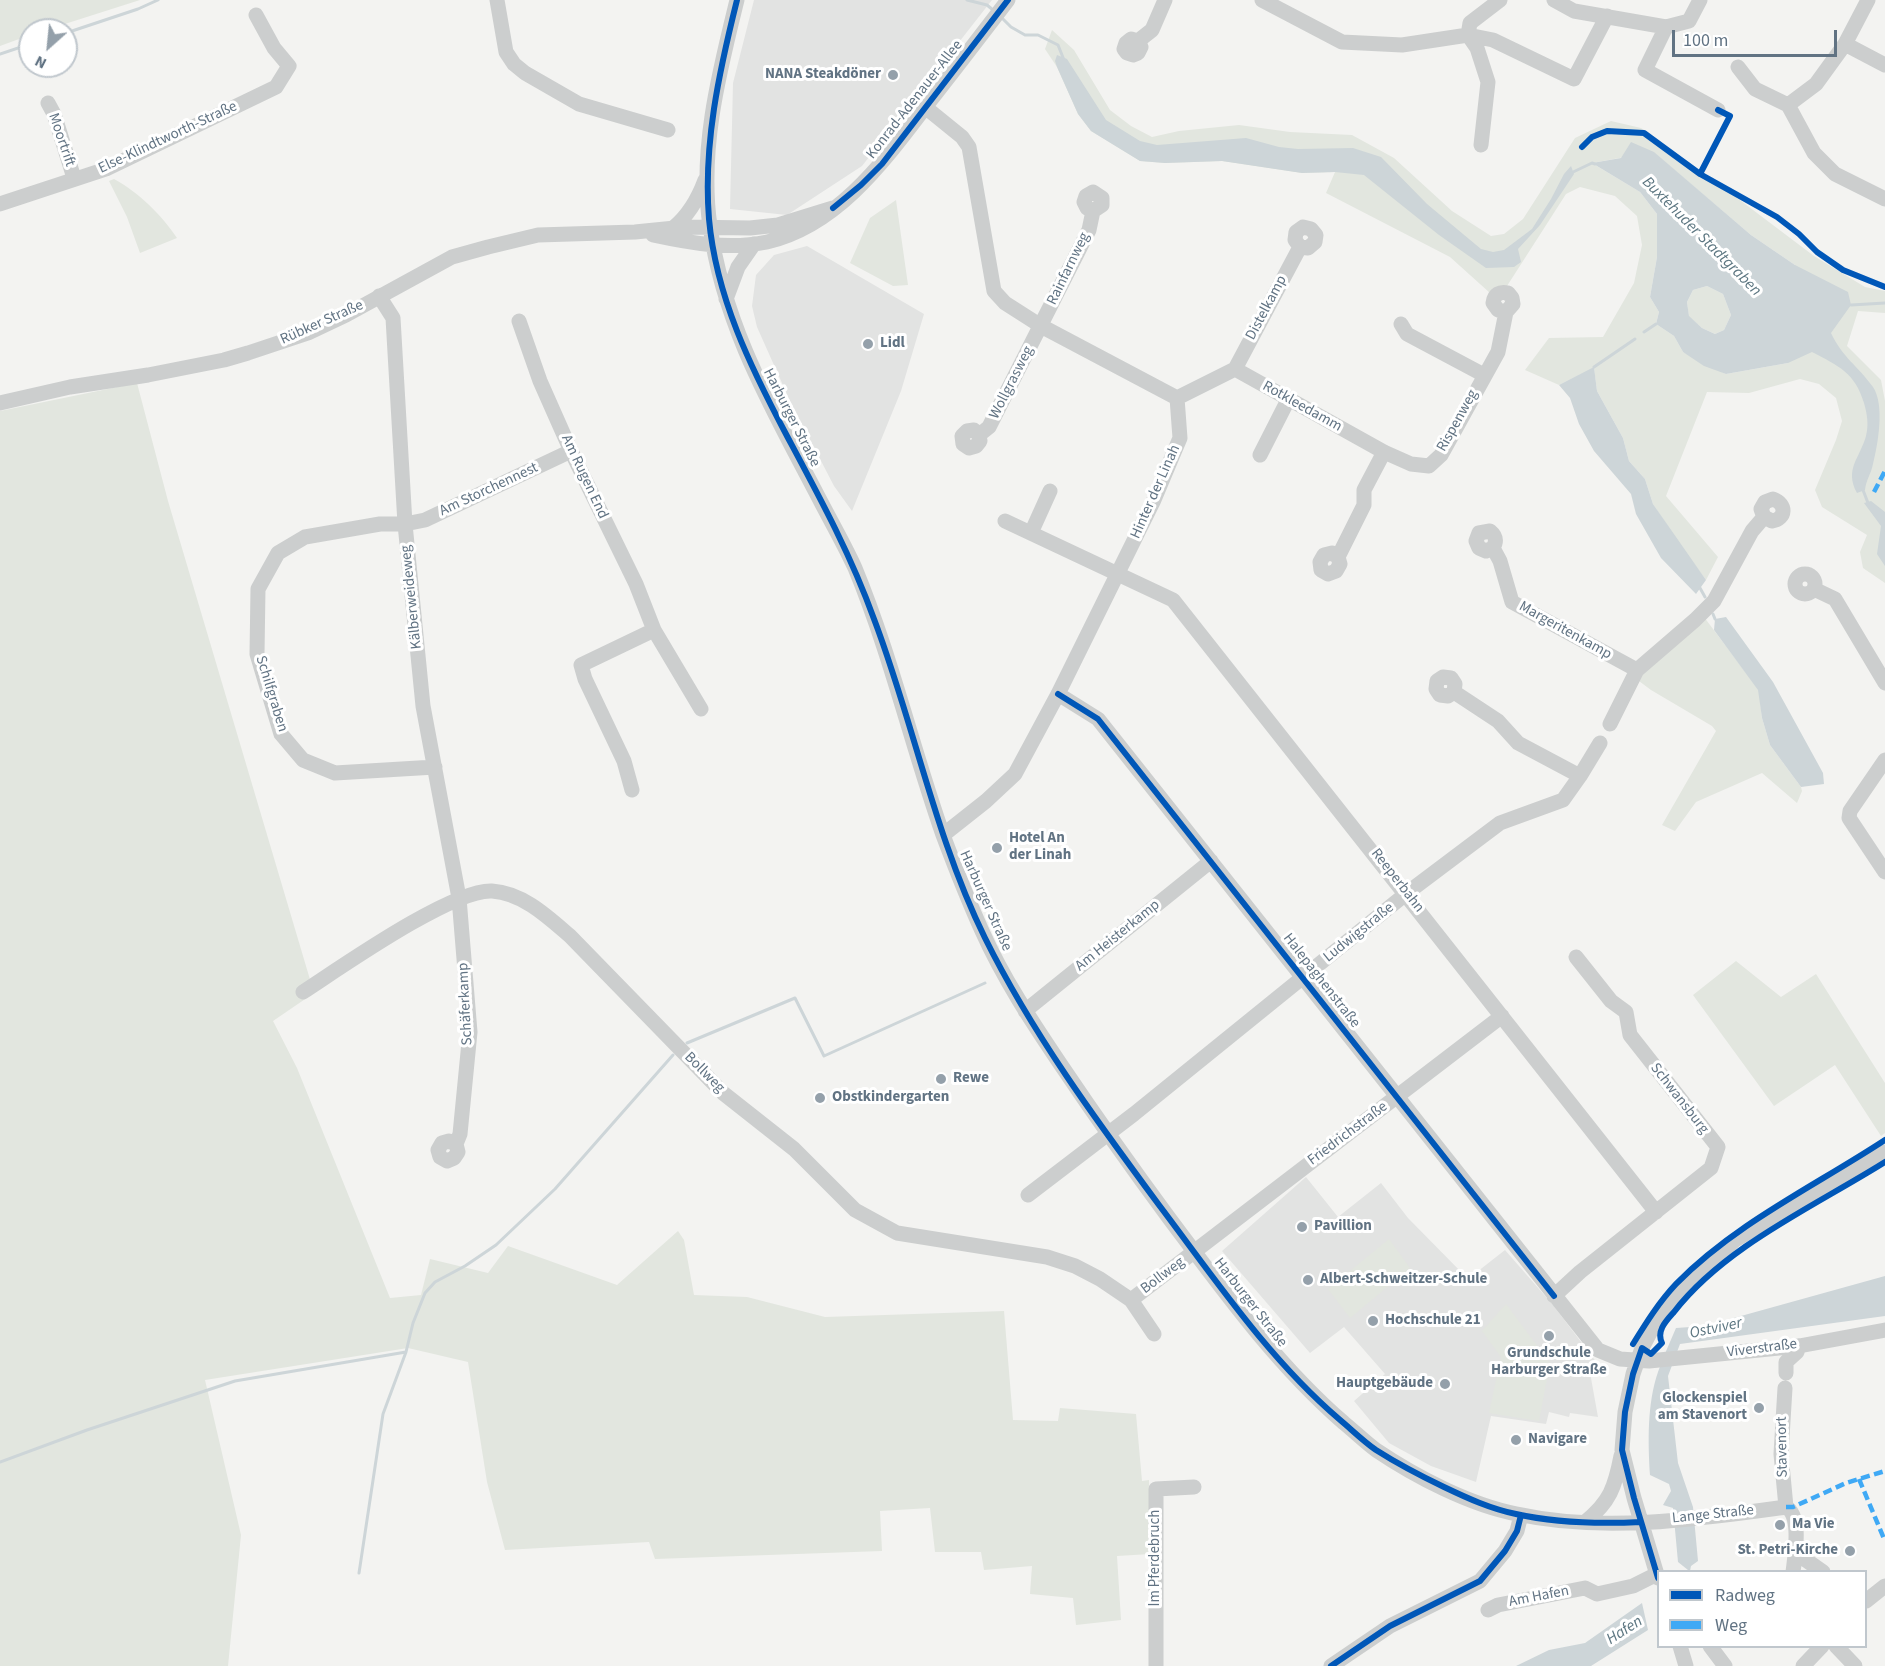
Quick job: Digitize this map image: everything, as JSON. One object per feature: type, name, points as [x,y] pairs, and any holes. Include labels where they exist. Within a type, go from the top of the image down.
[{"type":"street","points":[[497,0],[506,52],[514,64],[525,73],[579,105],[668,130]]},
{"type":"street","name":"Harburger Straße","points":[[737,0],[716,96],[708,172],[710,227],[726,299],[743,349],[763,392],[852,563],[877,625],[943,835],[984,935],[1025,1011],[1108,1136],[1194,1252],[1287,1369],[1317,1400],[1372,1447],[1413,1472],[1494,1508],[1521,1515],[1585,1522],[1641,1522]]},
{"type":"street","name":"Konrad-Adenauer-Allee","points":[[713,244],[754,244],[799,231],[861,185],[882,164],[1008,0]]},
{"type":"street","points":[[1138,41],[1152,30],[1165,0]]},
{"type":"street","points":[[1262,0],[1342,42],[1402,45],[1468,35],[1493,40],[1574,79],[1607,16]]},
{"type":"street","points":[[1481,145],[1488,82],[1477,48],[1468,35],[1470,23],[1500,0]]},
{"type":"street","points":[[1554,0],[1574,11],[1666,27],[1689,21],[1700,0]]},
{"type":"street","points":[[1788,105],[1816,84],[1845,44],[1868,0]]},
{"type":"street","name":"Else-Klindtworth-Straße","points":[[0,204],[106,169],[276,87],[289,66],[274,48],[256,15]]},
{"type":"street","points":[[1666,27],[1645,70],[1718,110]]},
{"type":"street","points":[[1845,44],[1885,65]]},
{"type":"street","points":[[1738,67],[1755,89],[1788,105],[1815,153],[1835,174],[1885,199]]},
{"type":"street","name":"Moortrift","points":[[48,103],[54,114],[74,178]]},
{"type":"street","points":[[925,107],[962,136],[969,147],[994,291],[1005,303],[1041,326],[1177,398],[1235,369]]},
{"type":"street","points":[[673,228],[681,222],[694,204],[708,172]]},
{"type":"street","name":"Konrad-Adenauer-Allee","points":[[710,227],[750,228],[778,225],[833,208]]},
{"type":"street","name":"Rainfarnweg","points":[[1041,326],[1089,230],[1094,211]]},
{"type":"street","name":"Rübker Straße","points":[[0,403],[70,387],[224,360],[308,333],[346,315],[452,257],[488,246],[538,235],[710,227]]},
{"type":"street","name":"Rübker Straße","points":[[635,232],[687,242],[713,244]]},
{"type":"street","points":[[726,299],[738,267],[754,244]]},
{"type":"street","name":"Distelkamp","points":[[1235,369],[1300,247]]},
{"type":"street","name":"Kälberweideweg","points":[[380,296],[393,318],[405,524],[423,706],[459,898]]},
{"type":"street","name":"Rispenweg","points":[[1429,466],[1441,455],[1497,352],[1506,312]]},
{"type":"street","name":"Am Rugen End","points":[[519,321],[540,381],[571,451],[636,584],[654,630],[701,709]]},
{"type":"street","name":"Rispenweg","points":[[1401,324],[1407,334],[1484,375]]},
{"type":"street","name":"Wollgrasweg","points":[[979,435],[989,427],[1041,326]]},
{"type":"street","name":"Rotkleedamm","points":[[1235,369],[1384,452],[1411,464],[1429,466]]},
{"type":"street","name":"Hinter der Linah","points":[[943,835],[986,801],[1014,774],[1058,694],[1153,502],[1180,438],[1177,398]]},
{"type":"street","points":[[1260,454],[1288,400]]},
{"type":"street","name":"Am Storchennest","points":[[405,524],[425,520],[571,451]]},
{"type":"street","points":[[1338,557],[1364,505],[1364,490],[1384,452]]},
{"type":"street","points":[[1031,533],[1050,491]]},
{"type":"street","points":[[1610,724],[1637,670],[1714,601],[1752,531],[1764,517]]},
{"type":"street","name":"Reeperbahn","points":[[1005,521],[1173,600],[1407,893],[1656,1212]]},
{"type":"street","name":"Schilfgraben","points":[[405,524],[380,524],[305,537],[278,553],[258,589],[257,654],[281,734],[303,760],[335,773],[435,767]]},
{"type":"street","name":"Margeritenkamp","points":[[1493,548],[1500,561],[1512,602],[1637,670]]},
{"type":"street","points":[[1814,589],[1834,598],[1885,683]]},
{"type":"street","points":[[632,790],[624,761],[585,679],[581,665],[654,630]]},
{"type":"street","points":[[1454,692],[1498,720],[1518,743],[1580,776]]},
{"type":"street","name":"Halepaghenstraße","points":[[1058,694],[1098,719],[1598,1350],[1612,1357],[1637,1361]]},
{"type":"street","name":"Ludwigstraße","points":[[1028,1195],[1108,1136],[1407,893],[1500,823],[1563,800],[1600,743]]},
{"type":"street","points":[[1885,760],[1851,811],[1849,818],[1885,872]]},
{"type":"street","name":"Am Heisterkamp","points":[[1025,1011],[1211,861]]},
{"type":"street","name":"Bollweg","points":[[303,992],[408,926],[459,898],[490,891],[515,896],[544,914],[570,936],[723,1093],[794,1149],[855,1210],[897,1233],[1047,1257],[1075,1266],[1100,1279],[1131,1300],[1154,1334]]},
{"type":"street","name":"Schäferkamp","points":[[456,1144],[460,1134],[470,1032],[459,898]]},
{"type":"street","name":"Schwansburg","points":[[1554,1296],[1711,1168],[1718,1148],[1630,1035],[1626,1012],[1611,1001],[1576,957]]},
{"type":"street","name":"Friedrichstraße","points":[[1194,1252],[1502,1016]]},
{"type":"street","points":[[1585,1522],[1608,1499],[1616,1482],[1622,1450],[1625,1412],[1637,1361],[1652,1329],[1665,1312],[1700,1271],[1735,1240],[1885,1152]]},
{"type":"street","name":"Bollweg","points":[[1131,1300],[1194,1252]]},
{"type":"street","name":"Viverstraße","points":[[1637,1361],[1799,1346],[1885,1330]]},
{"type":"street","name":"Stavenort","points":[[1793,1570],[1796,1553],[1796,1518],[1792,1510],[1786,1507],[1781,1454],[1786,1362],[1797,1352],[1799,1346]]},
{"type":"street","points":[[1622,1450],[1657,1573]]},
{"type":"street","name":"Im Pferdebruch","points":[[1156,1666],[1155,1489],[1194,1488]]},
{"type":"street","name":"Lange Straße","points":[[1641,1522],[1704,1519],[1786,1507]]},
{"type":"street","points":[[1331,1666],[1390,1626],[1480,1581],[1505,1551],[1517,1531],[1521,1515]]},
{"type":"street","points":[[1796,1553],[1820,1570]]},
{"type":"street","name":"Am Hafen","points":[[1488,1610],[1498,1605],[1585,1588],[1597,1594],[1634,1586],[1657,1576]]},
{"type":"street","points":[[1867,1601],[1885,1586]]},
{"type":"street","points":[[1680,1648],[1686,1666]]},
{"type":"street","points":[[1711,1648],[1725,1666]]},
{"type":"street","points":[[1803,1666],[1819,1648]]},
{"type":"street","points":[[1837,1648],[1855,1666]]},
{"type":"shaded area","points":[[0,0],[140,0],[78,20],[18,18],[18,39],[0,46]]},
{"type":"shaded area","points":[[754,0],[992,0],[862,166],[787,215],[730,209],[733,83]]},
{"type":"shaded area","points":[[1052,30],[1074,50],[1110,110],[1131,126],[1152,137],[1179,131],[1239,125],[1290,132],[1352,135],[1394,158],[1452,211],[1491,236],[1504,234],[1523,219],[1575,138],[1611,121],[1641,128],[1814,256],[1865,287],[1885,291],[1885,313],[1858,311],[1847,346],[1881,380],[1885,401],[1885,583],[1863,568],[1860,552],[1867,535],[1822,507],[1815,490],[1842,421],[1836,398],[1819,384],[1800,379],[1749,393],[1707,392],[1666,496],[1718,557],[1706,580],[1653,504],[1645,479],[1629,461],[1623,438],[1597,391],[1594,368],[1559,385],[1525,370],[1549,338],[1603,337],[1634,283],[1642,245],[1637,216],[1615,196],[1580,187],[1566,194],[1507,286],[1490,293],[1450,257],[1326,193],[1335,172],[1302,173],[1222,161],[1165,163],[1140,161],[1091,131],[1078,114],[1057,67],[1045,49]],"holes":[[[1653,152],[1751,235],[1795,265],[1788,363],[1726,374],[1683,352],[1674,336],[1656,324],[1659,312],[1650,297],[1657,257],[1657,214],[1640,192],[1592,163]]]},
{"type":"shaded area","points":[[114,179],[132,190],[149,205],[177,238],[140,253],[127,217],[109,181]]},
{"type":"shaded area","points":[[896,200],[908,285],[893,286],[850,263],[870,218]]},
{"type":"shaded area","points":[[807,246],[924,314],[901,391],[852,511],[834,486],[790,401],[757,327],[752,306],[756,275],[774,255]]},
{"type":"shaded area","points":[[1707,286],[1723,294],[1731,315],[1724,330],[1715,334],[1702,328],[1689,317],[1687,302],[1693,290]]},
{"type":"shaded area","points":[[137,383],[168,501],[314,993],[273,1021],[297,1068],[390,1298],[421,1295],[430,1259],[488,1273],[508,1246],[617,1285],[678,1231],[684,1240],[694,1295],[747,1297],[825,1317],[1004,1311],[1013,1420],[1058,1421],[1060,1408],[1136,1414],[1142,1481],[1149,1480],[1150,1554],[1117,1556],[1121,1620],[1076,1625],[1073,1598],[1030,1594],[1032,1566],[984,1570],[981,1552],[935,1552],[930,1508],[880,1511],[882,1551],[655,1559],[649,1542],[505,1550],[487,1482],[468,1362],[408,1348],[205,1380],[241,1535],[228,1666],[0,1666],[0,411]]},
{"type":"shaded area","points":[[1704,617],[1759,690],[1762,718],[1770,745],[1802,791],[1797,803],[1762,773],[1696,802],[1675,831],[1662,825],[1716,731],[1712,726],[1639,681],[1645,667]]},
{"type":"shaded area","points":[[1736,961],[1781,997],[1816,974],[1885,1083],[1885,1133],[1881,1136],[1835,1065],[1774,1106],[1693,995]]},
{"type":"shaded area","name":"Hochschule 21","points":[[1306,1177],[1338,1217],[1381,1183],[1408,1218],[1468,1279],[1505,1250],[1553,1305],[1597,1363],[1589,1367],[1598,1417],[1570,1413],[1569,1417],[1549,1412],[1546,1424],[1491,1416],[1476,1482],[1431,1466],[1389,1443],[1354,1401],[1385,1374],[1344,1327],[1310,1353],[1222,1251]]},
{"type":"shaded area","points":[[1389,1239],[1410,1268],[1350,1318],[1328,1289]]},
{"type":"shaded area","points":[[1506,1304],[1550,1363],[1539,1421],[1489,1413],[1501,1357],[1482,1331]]},
{"type":"water","points":[[1057,55],[1067,59],[1106,120],[1140,141],[1157,145],[1246,138],[1279,147],[1298,149],[1353,148],[1381,157],[1427,204],[1481,249],[1493,252],[1504,250],[1532,229],[1571,166],[1574,174],[1540,225],[1518,249],[1521,262],[1514,267],[1486,268],[1439,235],[1364,175],[1335,172],[1302,173],[1222,161],[1165,163],[1140,161],[1091,131],[1078,114],[1057,67],[1055,61]]},
{"type":"water","points":[[1631,142],[1654,152],[1751,235],[1795,265],[1848,292],[1851,305],[1831,333],[1840,349],[1873,387],[1877,395],[1880,414],[1877,446],[1865,490],[1857,493],[1852,477],[1854,464],[1866,436],[1867,415],[1856,384],[1845,372],[1812,352],[1788,363],[1726,374],[1704,366],[1683,352],[1674,336],[1656,324],[1659,312],[1650,297],[1657,257],[1657,214],[1640,192],[1592,163],[1621,158]],"holes":[[[1707,286],[1723,294],[1731,315],[1724,330],[1715,334],[1702,328],[1689,316],[1687,302],[1693,290]]]},
{"type":"water","points":[[1594,367],[1597,391],[1623,438],[1629,461],[1645,479],[1653,504],[1706,580],[1696,594],[1661,558],[1636,514],[1631,494],[1594,451],[1579,424],[1570,398],[1559,385]]},
{"type":"water","points":[[1871,501],[1885,512],[1885,566],[1877,554],[1881,526],[1864,503]]},
{"type":"water","points":[[1726,617],[1773,682],[1823,773],[1824,784],[1801,787],[1770,745],[1762,718],[1758,690],[1714,630],[1715,619]]},
{"type":"water","name":"Ostviver","points":[[1885,1276],[1885,1316],[1680,1344],[1668,1376],[1678,1463],[1693,1507],[1698,1561],[1688,1570],[1678,1562],[1673,1508],[1663,1505],[1671,1491],[1669,1484],[1650,1475],[1649,1423],[1654,1384],[1676,1328],[1705,1326]]},
{"type":"water","name":"Hafen","points":[[1642,1603],[1648,1630],[1591,1666],[1516,1666],[1549,1650],[1585,1643]]},
{"type":"waterway","name":"Buxtehuder Stadtgraben","points":[[78,29],[158,0]]},
{"type":"waterway","name":"Buxtehuder Stadtgraben","points":[[967,0],[987,5],[993,10]]},
{"type":"waterway","name":"Buxtehuder Stadtgraben","points":[[1002,18],[1011,27],[1025,35],[1038,35],[1058,45],[1064,60]]},
{"type":"waterway","name":"Buxtehuder Stadtgraben","points":[[0,54],[18,48]]},
{"type":"waterway","name":"Buxtehuder Stadtgraben","points":[[1571,173],[1592,163],[1595,164]]},
{"type":"waterway","points":[[1851,305],[1885,303]]},
{"type":"waterway","points":[[1644,332],[1656,324]]},
{"type":"waterway","points":[[1594,367],[1635,339]]},
{"type":"waterway","name":"Buxtehuder Stadtgraben","points":[[1863,490],[1868,503]]},
{"type":"waterway","points":[[1700,588],[1705,597]]},
{"type":"waterway","points":[[1713,614],[1715,619]]},
{"type":"waterway","points":[[687,1043],[795,998],[824,1056],[985,983]]},
{"type":"waterway","points":[[0,1462],[87,1430],[235,1381],[406,1352],[413,1323],[425,1293],[435,1282],[465,1266],[496,1245],[555,1189],[673,1055]]},
{"type":"waterway","points":[[359,1573],[383,1414],[406,1352]]},
{"type":"marked path","points":[[1874,492],[1885,471]]},
{"type":"marked path","points":[[1786,1507],[1793,1507],[1846,1483],[1885,1471]]},
{"type":"marked path","points":[[1859,1479],[1885,1541]]},
{"type":"cycle path","points":[[737,0],[714,109],[708,164],[709,219],[719,276],[748,358],[834,526],[865,595],[888,659],[952,860],[985,938],[1023,1008],[1112,1141],[1243,1317],[1313,1395],[1362,1439],[1376,1450],[1418,1474],[1479,1503],[1507,1512],[1562,1521],[1641,1522]]},
{"type":"cycle path","points":[[833,208],[882,164],[1008,0]]},
{"type":"cycle path","points":[[1700,174],[1730,116],[1718,110]]},
{"type":"cycle path","points":[[1582,147],[1592,137],[1607,131],[1644,133],[1700,174],[1777,217],[1817,252],[1843,270],[1885,287]]},
{"type":"cycle path","points":[[1058,694],[1098,719],[1554,1296]]},
{"type":"cycle path","points":[[1633,1344],[1664,1298],[1699,1262],[1777,1206],[1885,1140]]},
{"type":"cycle path","points":[[1657,1575],[1622,1450],[1625,1412],[1633,1374],[1642,1348],[1651,1354],[1662,1343],[1660,1334],[1665,1323],[1695,1288],[1745,1247],[1885,1162]]},
{"type":"cycle path","points":[[1331,1666],[1390,1626],[1480,1581],[1505,1551],[1517,1531],[1521,1515]]},
{"type":"place","name":"NANA Steakdöner","points":[[893,75]]},
{"type":"place","name":"Lidl","points":[[868,344]]},
{"type":"place","name":"Hotel An der Linah","points":[[997,848]]},
{"type":"place","name":"Rewe","points":[[941,1079]]},
{"type":"place","name":"Obstkindergarten","points":[[820,1098]]},
{"type":"place","name":"Pavillion","points":[[1302,1227]]},
{"type":"place","name":"Albert-Schweitzer-Schule","points":[[1308,1280]]},
{"type":"place","name":"Hochschule 21","points":[[1373,1321]]},
{"type":"place","name":"Grundschule Harburger Straße","points":[[1549,1336]]},
{"type":"place","name":"Hauptgebäude","points":[[1445,1384]]},
{"type":"place","name":"Glockenspiel am Stavenort","points":[[1759,1408]]},
{"type":"place","name":"Navigare","points":[[1516,1440]]},
{"type":"place","name":"Ma Vie","points":[[1780,1525]]},
{"type":"place","name":"St. Petri-Kirche","points":[[1850,1551]]}]
